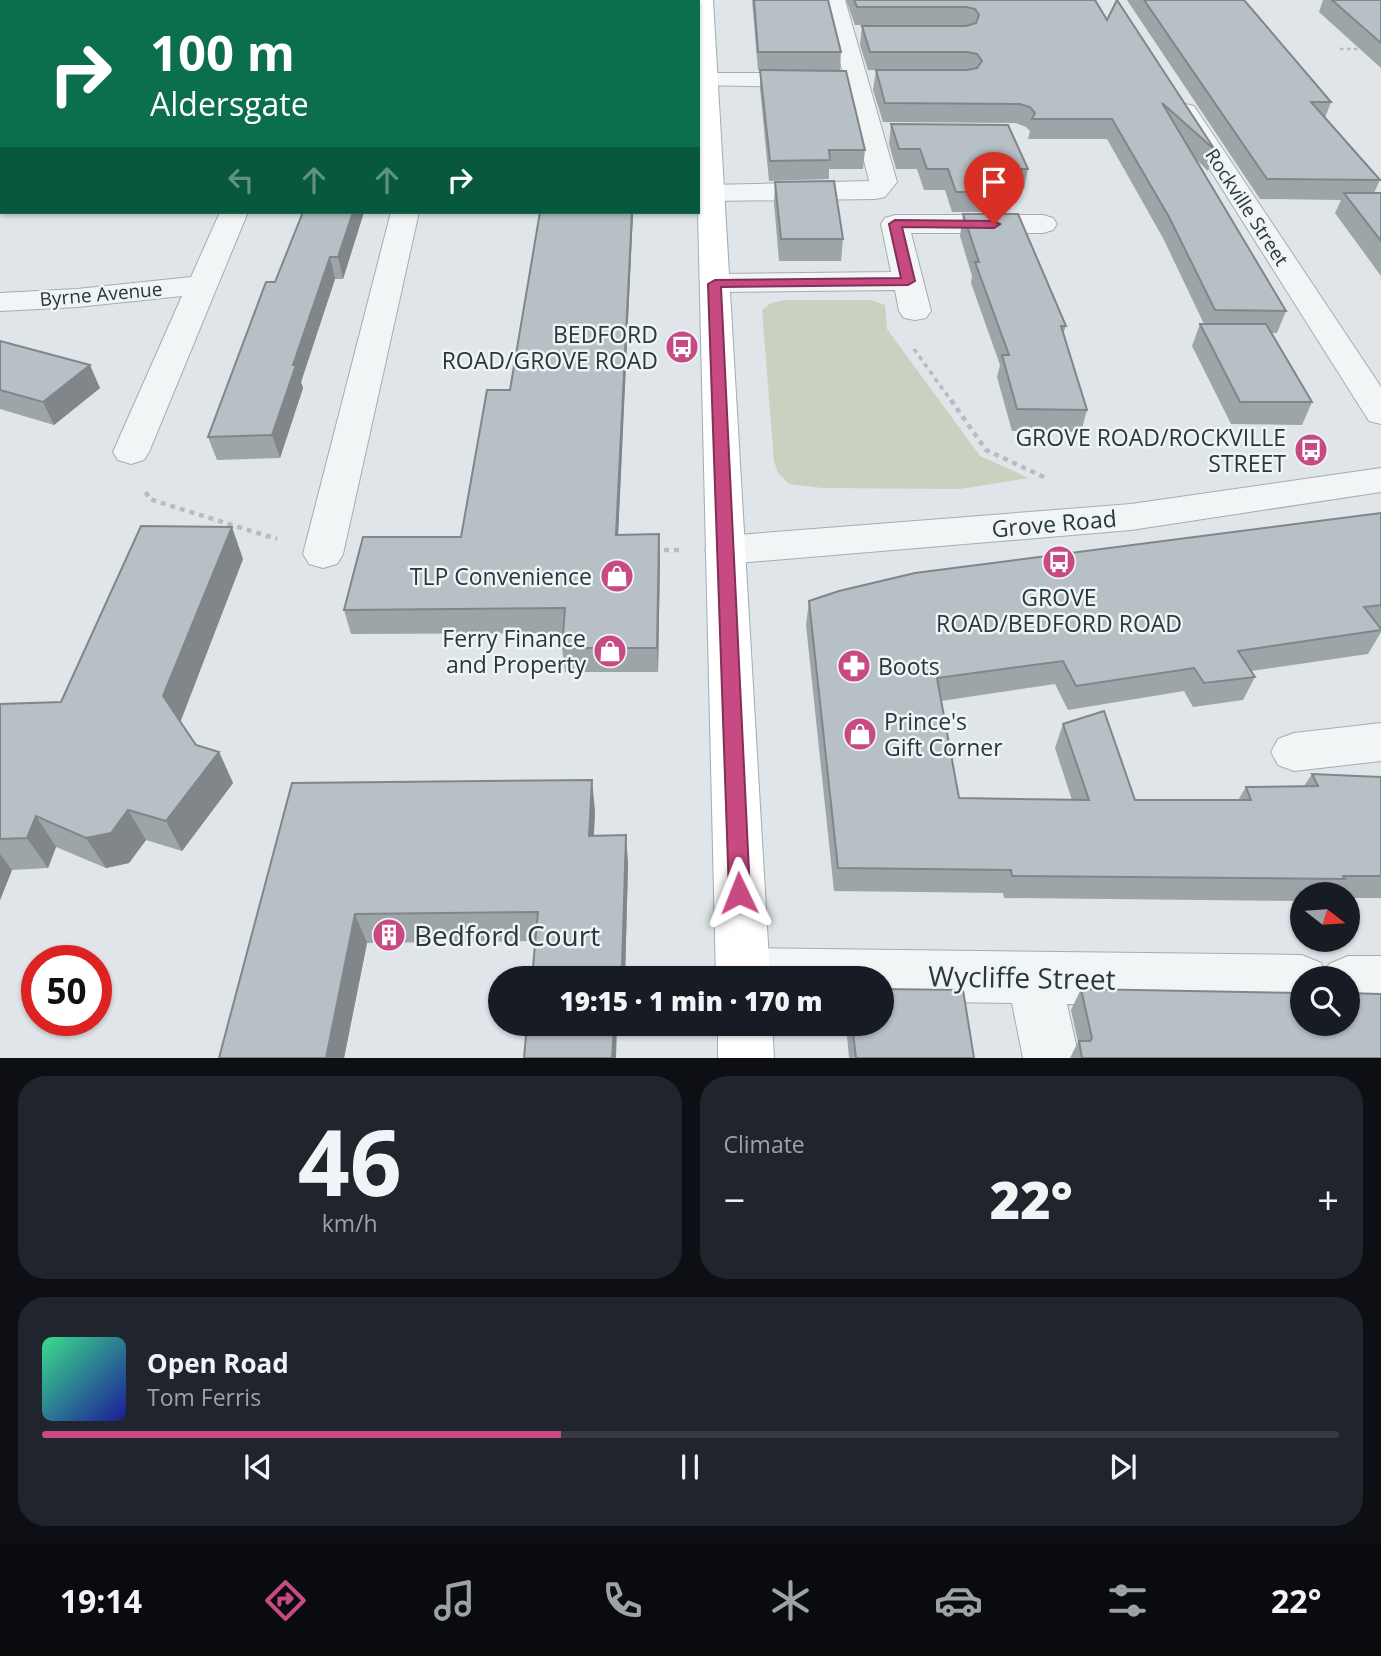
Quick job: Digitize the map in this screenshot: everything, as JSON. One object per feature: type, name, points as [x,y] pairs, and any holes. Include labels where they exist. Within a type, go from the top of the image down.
[{"type":"main road","points":[[703,0],[742,966]]},
{"type":"main road","points":[[745,1036],[746,1058]]},
{"type":"street","points":[[711,193],[875,191],[883,182],[835,0]]},
{"type":"street","points":[[844,35],[871,35]]},
{"type":"street","points":[[706,80],[883,80]]},
{"type":"street","name":"Rockville Street","points":[[1173,93],[1381,413]]},
{"type":"street","points":[[869,133],[896,133]]},
{"type":"street","name":"Byrne Avenue","points":[[131,452],[233,214]]},
{"type":"street","points":[[323,554],[405,214]]},
{"type":"street","points":[[915,311],[895,224],[1043,224]]},
{"type":"street","points":[[715,284],[908,281]]},
{"type":"street","name":"Byrne Avenue","points":[[0,302],[76,298],[202,285]]},
{"type":"street","name":"Grove Road","points":[[725,550],[1131,517],[1381,480]]},
{"type":"street","points":[[1294,752],[1381,742]]},
{"type":"street","points":[[1034,978],[1051,1058]]},
{"type":"street","name":"Wycliffe Street","points":[[894,985],[1034,978],[1290,981]]},
{"type":"street","points":[[1360,982],[1381,982]]},
{"type":"path","points":[[1340,49],[1367,49]]},
{"type":"path","points":[[915,311],[896,312],[900,327],[986,450],[1046,478]]},
{"type":"path","points":[[131,452],[149,499],[323,554]]},
{"type":"path","points":[[645,550],[725,550]]},
{"type":"green space","points":[[786,300],[871,300],[885,305],[887,329],[980,456],[1029,478],[960,489],[822,488],[789,484],[778,473],[774,461],[762,310],[771,303]]},
{"type":"building","points":[[754,0],[828,0],[841,52],[758,52]]},
{"type":"building","points":[[854,0],[1095,0],[1107,20],[1117,0],[1215,150],[1162,103],[1286,311],[1215,310],[1169,217],[1112,119],[1032,119],[1035,113],[1030,107],[1020,104],[885,103],[876,70],[967,70],[977,68],[982,61],[977,54],[967,52],[870,52],[862,26],[966,26],[976,23],[979,15],[975,9],[966,7],[857,7]]},
{"type":"building","points":[[1144,0],[1244,0],[1331,102],[1311,102],[1380,180],[1267,179]]},
{"type":"building","points":[[1332,0],[1381,0],[1381,43]]},
{"type":"building","points":[[760,70],[846,71],[865,150],[829,150],[830,160],[770,161]]},
{"type":"building","points":[[891,124],[1008,125],[1028,169],[1000,169],[1009,192],[956,192],[948,169],[927,169],[920,149],[899,149]]},
{"type":"building","points":[[834,181],[843,239],[781,239],[775,182]]},
{"type":"building","points":[[1344,193],[1381,193],[1381,241]]},
{"type":"building","points":[[302,214],[352,214],[338,257],[330,257],[272,435],[208,437],[266,282],[275,282]]},
{"type":"building","points":[[540,214],[632,214],[616,535],[659,534],[657,648],[562,648],[565,608],[344,610],[363,537],[461,537],[487,390],[510,390]]},
{"type":"building","points":[[963,214],[1018,214],[1066,326],[1061,326],[1087,410],[1017,409],[1002,355],[1009,355],[975,262],[979,262]]},
{"type":"building","points":[[1200,324],[1266,324],[1312,402],[1240,402]]},
{"type":"building","points":[[0,341],[90,365],[43,402],[0,390]]},
{"type":"building","points":[[1381,513],[1381,605],[1364,607],[1381,630],[1238,651],[1255,677],[1204,683],[1194,668],[1076,686],[1063,661],[937,678],[959,798],[1089,800],[1063,724],[1104,711],[1135,800],[1251,800],[1246,787],[1318,786],[1312,774],[1381,777],[1381,876],[1343,876],[1345,879],[1012,876],[1011,870],[838,868],[809,601],[915,573]]},
{"type":"building","points":[[141,526],[232,527],[163,696],[196,745],[219,752],[166,821],[128,810],[111,833],[86,838],[36,816],[27,838],[0,839],[0,704],[61,702]]},
{"type":"building","name":"Bedford Court","points":[[592,780],[589,836],[626,835],[622,966],[533,966],[538,912],[355,914],[326,1058],[219,1058],[292,783]]},
{"type":"building","points":[[894,989],[963,990],[974,1058],[856,1058],[853,1036],[894,1036]]},
{"type":"building","points":[[1081,989],[1290,993],[1290,1036],[1360,1036],[1360,993],[1381,994],[1381,1058],[1082,1058],[1079,1041],[1090,1041],[1092,1038]]},
{"type":"building","points":[[526,1036],[613,1036],[612,1058],[524,1058]]},
{"type":"place","name":"BEDFORD ROAD/GROVE ROAD","points":[[682,347]]},
{"type":"place","name":"GROVE ROAD/ROCKVILLE STREET","points":[[1311,450]]},
{"type":"place","name":"GROVE ROAD/BEDFORD ROAD","points":[[1059,562]]},
{"type":"place","name":"TLP Convenience","points":[[617,576]]},
{"type":"place","name":"Ferry Finance and Property","points":[[610,651]]},
{"type":"place","name":"Boots","points":[[854,666]]},
{"type":"place","name":"Prince's Gift Corner","points":[[860,734]]},
{"type":"place","name":"Bedford Court","points":[[389,935]]},
{"type":"route","points":[[739,893],[715,284],[908,281],[895,224],[994,224]]}]
